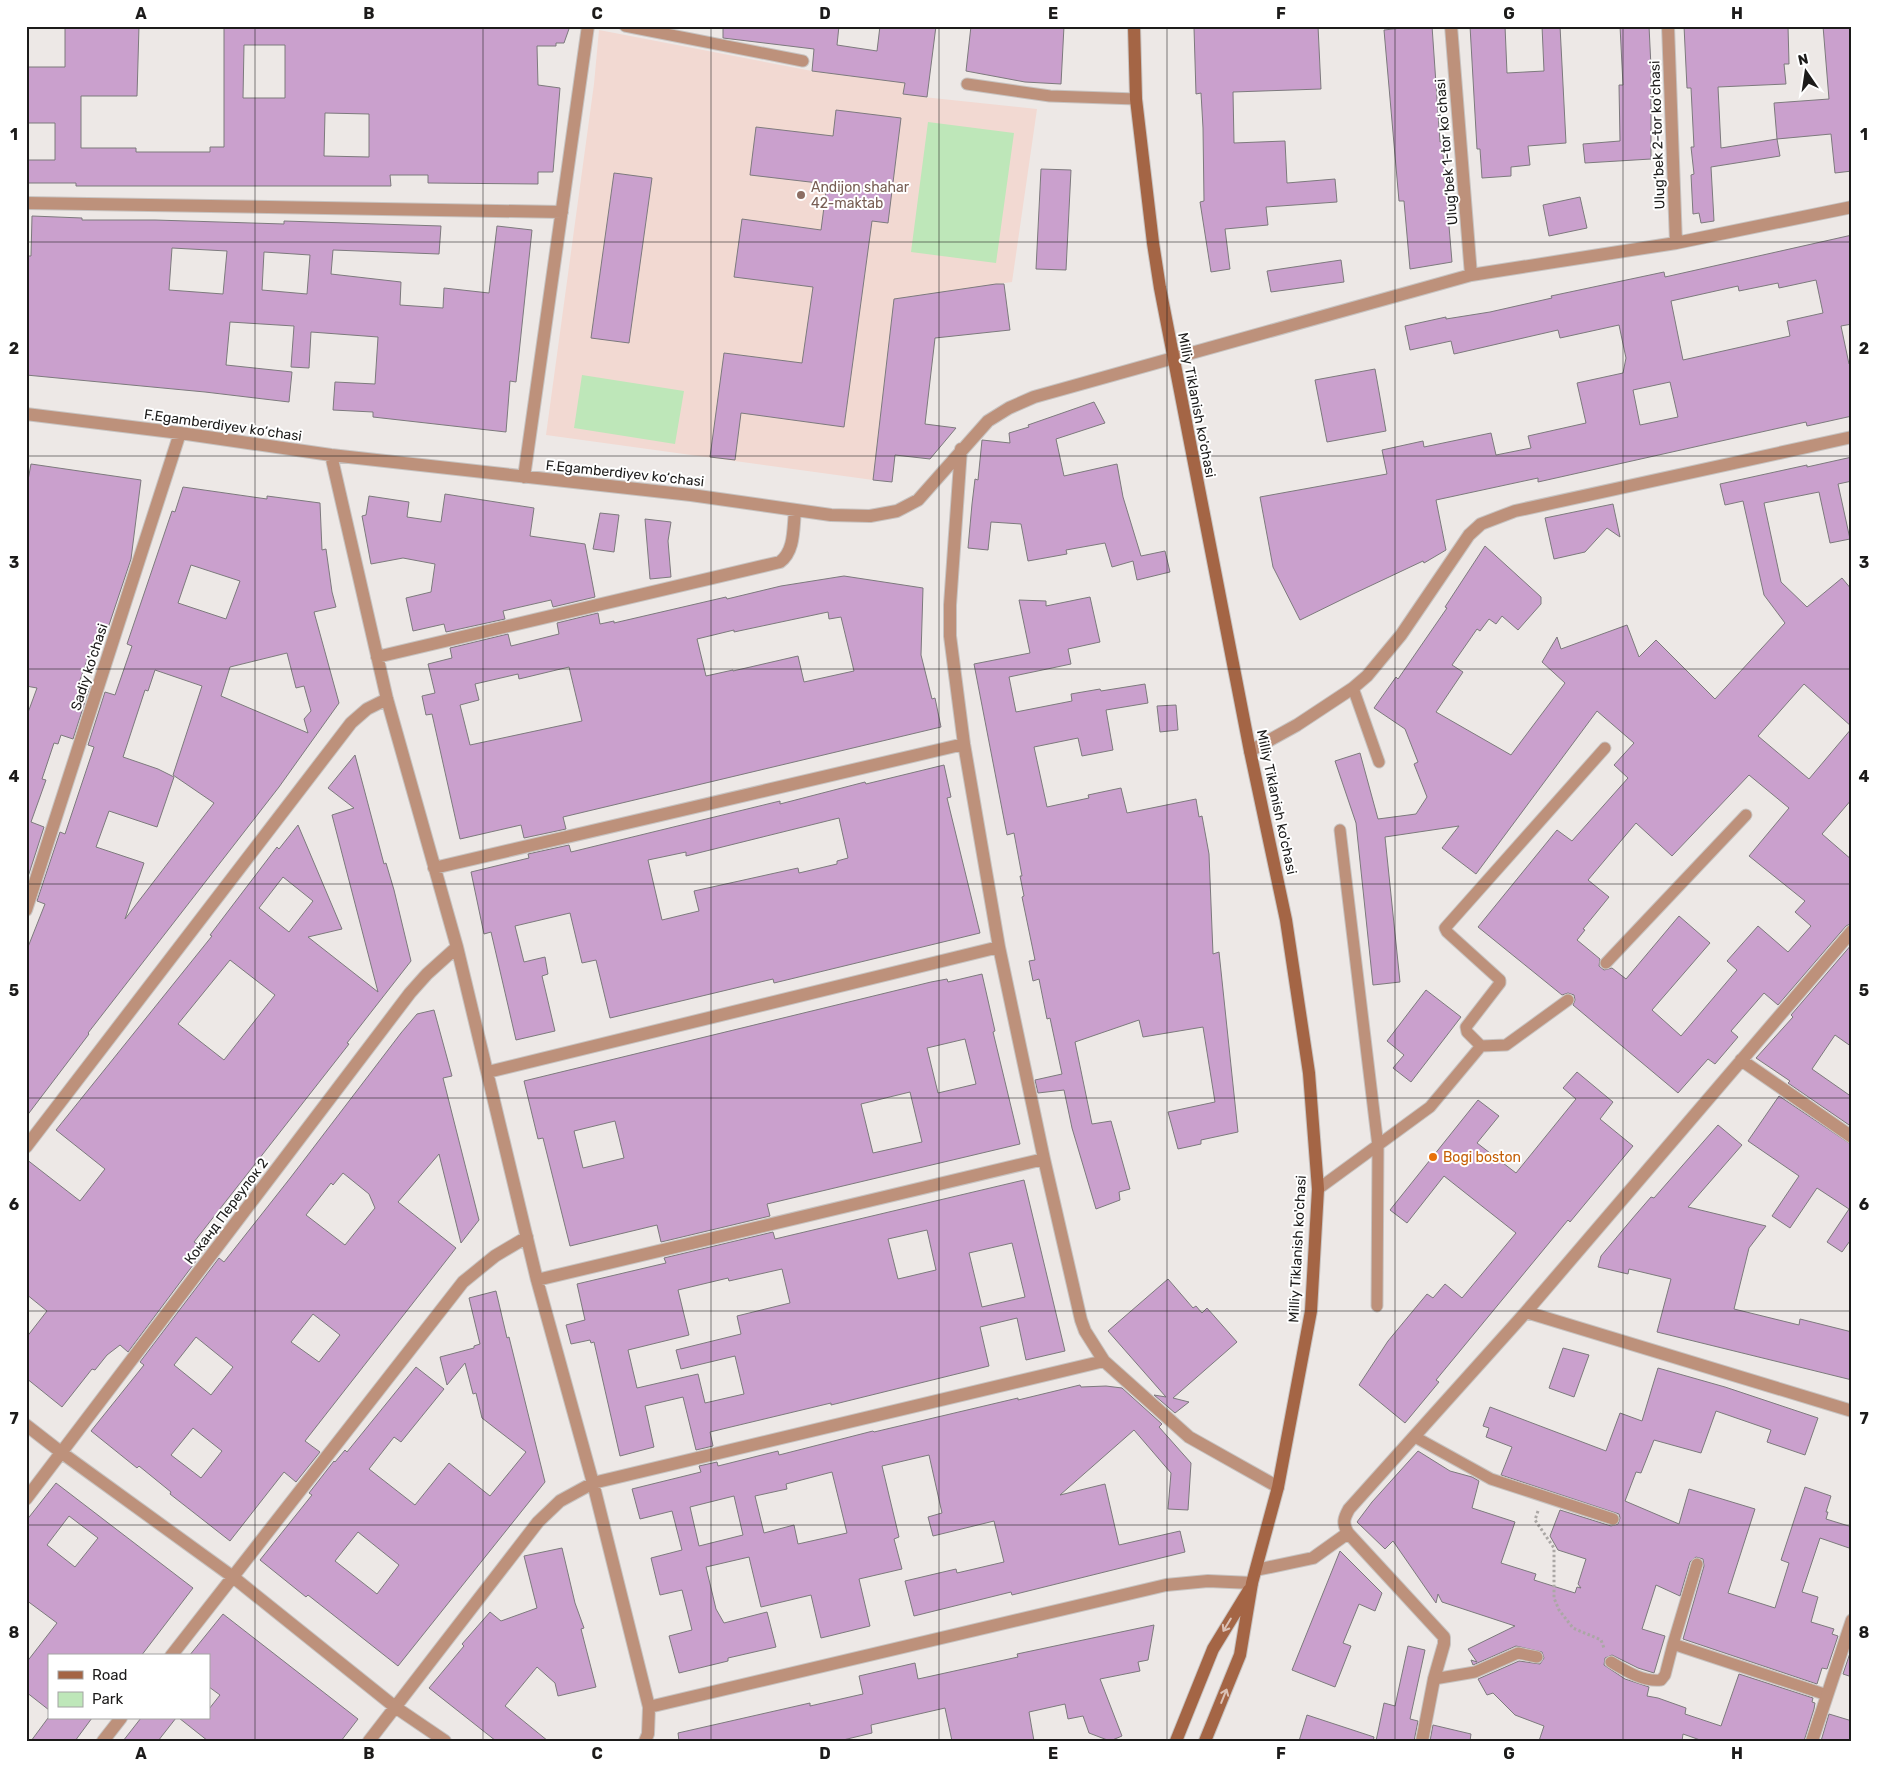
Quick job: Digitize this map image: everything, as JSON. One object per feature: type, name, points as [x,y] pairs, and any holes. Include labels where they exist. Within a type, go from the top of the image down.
[{"type":"main road","name":"Milliy Tiklanish ko'chasi","points":[[1134,26],[1136,99],[1153,243],[1172,358],[1286,920],[1309,1073],[1318,1189],[1312,1310],[1278,1487],[1252,1583],[1240,1655],[1205,1741]]},
{"type":"main road","name":"Milliy Tiklanish ko'chasi","points":[[1176,1741],[1213,1649],[1252,1583]]},
{"type":"street","points":[[524,477],[588,26]]},
{"type":"street","name":"Ulug‘bek 1-tor koʻchasi","points":[[1451,26],[1471,275]]},
{"type":"street","name":"Ulug‘bek 2-tor koʻchasi","points":[[1668,26],[1676,243]]},
{"type":"street","points":[[26,203],[562,212]]},
{"type":"street","name":"F.Egamberdiyev kо‘chasi","points":[[26,414],[180,433],[330,455],[691,495],[831,515],[870,516],[898,511],[918,500],[988,421],[1009,408],[1034,397],[1471,275],[1676,243],[1852,207]]},
{"type":"street","name":"Sadiy ko'chasi","points":[[26,910],[180,433]]},
{"type":"street","points":[[1250,750],[1297,725],[1353,688],[1367,676],[1401,635],[1469,534],[1481,524],[1515,511],[1852,437]]},
{"type":"street","points":[[962,449],[950,605],[950,636],[964,744],[999,947],[1044,1159],[1081,1320],[1085,1331],[1104,1361],[1189,1437],[1278,1487]]},
{"type":"street","points":[[330,455],[387,699],[457,947],[537,1280],[593,1483],[649,1707],[648,1734],[645,1741]]},
{"type":"street","points":[[377,657],[780,562],[786,558],[790,551],[796,510]]},
{"type":"street","points":[[26,1147],[350,723],[367,709],[387,699]]},
{"type":"street","points":[[434,868],[964,744]]},
{"type":"street","points":[[1422,1741],[1444,1637],[1348,1532],[1343,1520],[1349,1508],[1526,1312],[1852,931]]},
{"type":"street","name":"Коканд Πереулок 2","points":[[26,1499],[410,993],[427,974],[457,947]]},
{"type":"street","points":[[488,1072],[999,947]]},
{"type":"street","points":[[1740,1060],[1852,1137]]},
{"type":"street","points":[[537,1280],[1044,1159]]},
{"type":"street","points":[[172,1654],[463,1282],[495,1256],[527,1237]]},
{"type":"street","points":[[1526,1312],[1852,1411]]},
{"type":"street","points":[[369,1741],[538,1522],[560,1501],[593,1483],[1104,1361]]},
{"type":"street","points":[[26,1425],[233,1578],[395,1707],[445,1741]]},
{"type":"street","points":[[1256,1570],[1313,1558],[1348,1532]]},
{"type":"street","points":[[649,1707],[1166,1584],[1208,1581],[1252,1583]]},
{"type":"street","points":[[1812,1741],[1852,1620]]},
{"type":"street","points":[[103,1741],[119,1720]]},
{"type":"lane","points":[[626,26],[803,61]]},
{"type":"lane","points":[[967,84],[1050,96],[1136,99]]},
{"type":"lane","points":[[1353,688],[1379,762]]},
{"type":"lane","points":[[1568,1000],[1506,1045],[1481,1046],[1467,1032],[1466,1027],[1500,983],[1500,980],[1446,932],[1445,928],[1605,748]]},
{"type":"lane","points":[[1606,963],[1746,815]]},
{"type":"lane","points":[[1340,830],[1378,1146],[1377,1306]]},
{"type":"lane","points":[[1318,1189],[1430,1107],[1481,1046]]},
{"type":"lane","points":[[1415,1437],[1491,1479],[1613,1519]]},
{"type":"lane","points":[[1611,1662],[1630,1674],[1661,1680],[1665,1674],[1697,1564]]},
{"type":"lane","points":[[1673,1644],[1827,1695]]},
{"type":"lane","points":[[1434,1679],[1475,1672],[1518,1652],[1536,1658]]},
{"type":"path","points":[[1542,1496],[1535,1520],[1554,1548],[1554,1598],[1559,1610],[1573,1628],[1601,1640],[1611,1662]]},
{"type":"shaded area","name":"Andijon shahar 42-maktab","points":[[599,30],[812,71],[905,82],[905,86],[923,97],[1037,109],[1012,282],[894,299],[873,480],[546,435],[594,84]]},
{"type":"green space","points":[[928,122],[1014,133],[996,263],[911,252]]},
{"type":"green space","points":[[582,375],[684,391],[675,444],[574,428]]},
{"type":"building","points":[[65,26],[139,26],[137,96],[81,96],[81,148],[136,148],[136,152],[210,152],[210,147],[224,147],[224,26],[570,26],[564,43],[556,43],[556,46],[537,46],[538,85],[560,88],[553,172],[538,172],[538,184],[428,183],[428,175],[390,175],[391,186],[76,186],[76,183],[26,183],[26,160],[55,160],[55,123],[26,123],[26,67],[65,67]],"holes":[[[244,45],[285,45],[285,98],[243,98]],[[325,113],[369,114],[369,157],[324,156]]]},
{"type":"building","points":[[723,26],[839,26],[837,45],[877,51],[880,26],[936,26],[927,97],[903,94],[905,83],[812,71],[814,49],[723,38]]},
{"type":"building","points":[[971,26],[1064,26],[1061,84],[1025,82],[966,71]]},
{"type":"building","points":[[1213,26],[1318,26],[1321,89],[1233,92],[1234,143],[1285,141],[1287,183],[1335,179],[1337,202],[1266,207],[1268,225],[1225,229],[1230,269],[1211,272],[1200,202],[1204,201],[1203,128],[1201,93],[1196,94],[1194,28]]},
{"type":"building","points":[[1402,26],[1432,26],[1440,142],[1442,142],[1452,262],[1410,269],[1404,201],[1399,201],[1384,30],[1402,28]]},
{"type":"building","points":[[1470,26],[1505,26],[1507,73],[1544,71],[1542,26],[1560,26],[1566,143],[1528,146],[1530,165],[1511,167],[1511,176],[1482,178],[1480,149],[1477,149]]},
{"type":"building","points":[[1620,26],[1649,26],[1651,159],[1585,163],[1583,144],[1620,141],[1619,85],[1623,85]]},
{"type":"building","points":[[1684,26],[1788,26],[1789,64],[1784,64],[1786,84],[1718,87],[1721,148],[1777,139],[1780,156],[1711,167],[1714,221],[1701,223],[1699,213],[1693,214],[1691,175],[1694,174],[1691,147],[1694,147],[1691,88],[1687,88]]},
{"type":"building","points":[[1823,26],[1852,26],[1852,171],[1835,173],[1831,134],[1777,139],[1774,103],[1829,99]]},
{"type":"building","points":[[836,110],[901,118],[888,223],[872,221],[844,427],[741,413],[735,460],[710,457],[724,353],[802,363],[813,287],[734,277],[742,219],[821,230],[827,184],[750,175],[756,127],[833,136]]},
{"type":"building","points":[[1041,169],[1071,170],[1066,270],[1036,269]]},
{"type":"building","points":[[614,173],[652,178],[629,343],[591,338]]},
{"type":"building","points":[[1580,197],[1587,228],[1549,236],[1543,205]]},
{"type":"building","points":[[32,216],[82,218],[82,220],[284,224],[284,221],[441,226],[439,254],[333,250],[331,274],[401,282],[400,305],[443,308],[444,288],[489,293],[497,226],[532,230],[516,382],[510,381],[506,432],[373,417],[373,412],[333,410],[335,382],[375,384],[378,337],[311,332],[309,368],[291,367],[294,326],[230,322],[226,365],[292,372],[289,402],[26,375],[26,256],[31,256]],"holes":[[[172,248],[227,251],[223,294],[169,290]],[[264,252],[310,255],[307,294],[262,290]]]},
{"type":"building","points":[[1852,235],[1852,324],[1841,326],[1849,364],[1852,363],[1852,416],[1807,426],[1806,422],[1538,482],[1538,478],[1436,500],[1446,550],[1424,563],[1423,561],[1300,620],[1273,567],[1260,497],[1387,474],[1382,450],[1423,441],[1424,447],[1491,433],[1496,455],[1531,448],[1528,436],[1586,423],[1577,383],[1623,373],[1626,358],[1619,325],[1560,338],[1558,330],[1454,354],[1451,341],[1410,350],[1405,326],[1446,317],[1446,319],[1490,312],[1552,298],[1551,296],[1664,272],[1665,277]],"holes":[[[1816,280],[1823,313],[1787,321],[1790,336],[1683,360],[1671,301],[1738,286],[1739,291],[1778,283],[1779,288]],[[1670,382],[1678,417],[1640,425],[1633,390]]]},
{"type":"building","points":[[1341,260],[1344,282],[1271,292],[1267,271]]},
{"type":"building","points":[[1004,284],[1010,330],[935,338],[925,424],[956,428],[930,459],[895,455],[892,482],[873,480],[894,299]]},
{"type":"building","points":[[1375,369],[1386,431],[1327,442],[1315,380]]},
{"type":"building","points":[[1094,402],[1105,423],[1056,439],[1064,476],[1117,464],[1123,497],[1141,556],[1165,551],[1170,572],[1137,580],[1133,561],[1112,567],[1105,543],[1066,550],[1067,554],[1028,561],[1021,524],[991,522],[988,550],[968,548],[975,479],[978,480],[982,440],[1010,443],[1009,433]]},
{"type":"building","points":[[1852,457],[1852,481],[1838,484],[1850,539],[1830,543],[1819,492],[1764,503],[1781,582],[1807,607],[1842,578],[1852,590],[1852,727],[1804,684],[1758,736],[1809,779],[1852,728],[1852,799],[1822,834],[1852,860],[1852,923],[1846,926],[1778,1005],[1764,993],[1731,1031],[1738,1037],[1715,1064],[1708,1059],[1678,1093],[1573,1005],[1574,995],[1568,993],[1562,995],[1478,927],[1557,830],[1572,841],[1628,778],[1614,765],[1634,743],[1597,711],[1476,874],[1442,848],[1459,826],[1385,837],[1400,982],[1373,985],[1356,823],[1335,761],[1360,753],[1378,819],[1416,814],[1427,797],[1414,764],[1418,762],[1405,729],[1374,708],[1396,677],[1398,679],[1447,608],[1445,607],[1485,546],[1541,597],[1541,604],[1518,630],[1502,616],[1496,624],[1489,619],[1480,631],[1477,629],[1452,665],[1463,672],[1436,712],[1511,755],[1565,683],[1542,662],[1557,637],[1561,649],[1627,625],[1639,657],[1656,640],[1715,699],[1785,623],[1764,595],[1743,501],[1725,505],[1720,484],[1807,465],[1807,467]],"holes":[[[1749,775],[1789,808],[1749,856],[1805,901],[1795,912],[1811,926],[1788,952],[1758,926],[1727,961],[1737,970],[1681,1036],[1652,1010],[1710,943],[1679,916],[1626,979],[1612,968],[1604,970],[1599,966],[1600,959],[1577,940],[1585,930],[1583,929],[1609,897],[1588,880],[1636,823],[1672,856]]]},
{"type":"building","points":[[31,464],[141,480],[131,559],[105,637],[96,635],[79,683],[90,686],[73,739],[61,735],[58,744],[54,743],[42,779],[46,780],[31,822],[44,827],[26,883],[26,718],[37,688],[26,686],[26,491]]},
{"type":"building","points":[[183,487],[267,499],[267,496],[320,503],[322,550],[326,549],[336,607],[314,612],[339,703],[279,787],[88,1033],[26,1117],[26,952],[45,904],[37,901],[60,832],[65,834],[94,747],[88,745],[105,692],[115,695],[132,646],[127,644],[172,511],[175,512]],"holes":[[[191,565],[240,581],[226,619],[178,603]],[[287,653],[296,688],[304,686],[311,711],[304,719],[308,733],[221,696],[230,667]],[[155,670],[202,686],[173,775],[214,803],[125,919],[144,863],[96,847],[109,811],[157,827],[174,777],[158,769],[123,757],[145,690],[148,691]]]},
{"type":"building","points":[[445,494],[534,508],[530,536],[585,544],[595,597],[553,607],[551,600],[503,611],[505,619],[446,632],[444,624],[413,631],[406,598],[431,592],[435,564],[403,558],[371,564],[362,516],[366,515],[369,496],[409,502],[407,517],[441,522]]},
{"type":"building","points":[[1613,504],[1620,537],[1607,528],[1585,552],[1554,559],[1545,518]]},
{"type":"building","points":[[600,513],[619,515],[614,552],[593,549]]},
{"type":"building","points":[[645,519],[671,522],[668,541],[671,577],[650,579]]},
{"type":"building","points":[[844,576],[923,588],[921,655],[932,699],[935,698],[941,727],[563,817],[566,829],[524,838],[521,825],[460,839],[432,714],[426,715],[422,696],[435,693],[428,664],[452,658],[450,648],[508,634],[511,646],[559,634],[557,623],[598,613],[600,624],[614,621],[614,623],[781,586]],"holes":[[[828,612],[829,619],[841,617],[854,671],[804,682],[798,656],[706,676],[697,639]],[[569,667],[582,721],[470,745],[460,705],[479,700],[475,684],[518,674],[519,679]]]},
{"type":"building","points":[[1090,597],[1100,642],[1068,649],[1071,664],[1009,677],[1016,712],[1072,701],[1071,694],[1145,684],[1148,703],[1106,710],[1113,750],[1082,756],[1078,738],[1034,747],[1047,807],[1089,798],[1088,795],[1121,788],[1127,813],[1196,799],[1199,817],[1202,816],[1209,854],[1213,954],[1219,952],[1238,1132],[1201,1140],[1201,1144],[1178,1149],[1168,1112],[1215,1102],[1203,1027],[1143,1037],[1139,1020],[1075,1042],[1092,1124],[1111,1121],[1130,1189],[1119,1192],[1120,1200],[1096,1209],[1072,1128],[1064,1090],[1038,1093],[1035,1080],[1062,1074],[1050,1018],[1047,1019],[1039,979],[1033,981],[1029,961],[1035,960],[1022,897],[1024,896],[1020,876],[1022,876],[1014,833],[1007,835],[974,664],[1030,653],[1019,600],[1046,601],[1046,606]]},
{"type":"building","points":[[1176,705],[1178,730],[1160,732],[1157,706]]},
{"type":"building","points":[[355,755],[384,864],[386,863],[394,890],[411,961],[347,1043],[349,1044],[194,1242],[205,1249],[128,1352],[120,1345],[107,1355],[95,1370],[92,1369],[62,1407],[26,1378],[26,1338],[47,1311],[26,1294],[26,1159],[80,1201],[105,1169],[56,1130],[212,936],[210,935],[277,847],[279,849],[298,825],[342,929],[308,937],[378,992],[332,815],[354,808],[328,788]],"holes":[[[283,877],[313,901],[289,932],[259,908]],[[230,960],[275,995],[224,1060],[178,1024]]]},
{"type":"building","points":[[944,765],[951,797],[947,798],[980,933],[774,983],[773,979],[610,1018],[596,960],[582,963],[570,913],[515,926],[524,962],[545,957],[548,974],[542,976],[555,1031],[516,1040],[491,932],[484,934],[471,872],[529,858],[528,854],[569,845],[571,852],[780,801],[780,804],[865,782],[866,784]],"holes":[[[839,818],[848,858],[837,861],[837,864],[799,873],[798,868],[694,891],[699,911],[662,920],[648,860],[686,852],[686,856]]]},
{"type":"building","points":[[1852,944],[1852,1047],[1835,1035],[1812,1069],[1852,1097],[1852,1127],[1788,1083],[1790,1081],[1756,1058],[1793,1017],[1791,1015]]},
{"type":"building","points":[[982,974],[995,1031],[993,1032],[1020,1144],[767,1204],[770,1216],[661,1242],[657,1225],[570,1246],[543,1138],[538,1139],[524,1081],[931,982],[947,979],[948,982]],"holes":[[[965,1039],[976,1084],[938,1093],[927,1048]],[[910,1092],[922,1142],[873,1153],[861,1104]],[[615,1121],[624,1158],[583,1168],[574,1131]]]},
{"type":"building","points":[[1426,990],[1461,1017],[1411,1082],[1393,1068],[1404,1055],[1387,1041]]},
{"type":"building","points":[[434,1010],[452,1076],[443,1078],[479,1220],[461,1243],[439,1154],[398,1202],[456,1248],[305,1441],[320,1452],[296,1482],[284,1472],[230,1541],[170,1494],[171,1492],[139,1466],[137,1468],[91,1431],[144,1365],[140,1362],[219,1258],[224,1262],[417,1014]],"holes":[[[343,1173],[369,1194],[375,1208],[345,1245],[306,1215],[331,1183],[333,1185]],[[313,1314],[340,1335],[319,1362],[291,1342]],[[196,1337],[233,1367],[211,1395],[174,1365]],[[193,1428],[222,1451],[201,1478],[171,1455]]]},
{"type":"building","points":[[1577,1072],[1613,1102],[1600,1119],[1633,1146],[1570,1222],[1568,1220],[1436,1380],[1439,1382],[1405,1423],[1359,1385],[1388,1341],[1427,1294],[1433,1298],[1445,1284],[1462,1298],[1516,1233],[1444,1176],[1407,1223],[1390,1210],[1478,1100],[1499,1116],[1477,1143],[1516,1173],[1576,1099],[1563,1088]]},
{"type":"building","points":[[1779,1096],[1852,1145],[1852,1238],[1842,1252],[1827,1242],[1849,1209],[1817,1188],[1790,1228],[1772,1216],[1799,1176],[1748,1141]]},
{"type":"building","points":[[1718,1125],[1742,1145],[1688,1207],[1766,1226],[1749,1248],[1734,1309],[1799,1325],[1800,1319],[1852,1332],[1852,1380],[1657,1332],[1671,1279],[1629,1269],[1628,1274],[1598,1267],[1601,1256],[1632,1219],[1651,1197],[1654,1198]]},
{"type":"building","points":[[1024,1180],[1065,1351],[1026,1360],[1017,1318],[980,1327],[989,1366],[831,1405],[831,1403],[710,1432],[713,1446],[696,1450],[683,1397],[645,1406],[654,1447],[620,1456],[594,1342],[591,1343],[590,1340],[571,1344],[566,1325],[585,1320],[577,1284],[666,1263],[664,1258],[773,1232],[775,1239]],"holes":[[[927,1230],[936,1270],[898,1279],[888,1239]],[[1012,1243],[1025,1297],[982,1307],[969,1253]],[[782,1269],[790,1303],[737,1316],[741,1334],[676,1350],[681,1369],[735,1356],[744,1394],[705,1403],[698,1374],[637,1388],[628,1350],[689,1335],[678,1290],[728,1278],[729,1281]]]},
{"type":"building","points":[[1168,1279],[1193,1308],[1196,1306],[1202,1313],[1207,1308],[1237,1342],[1173,1398],[1189,1402],[1175,1413],[1154,1395],[1166,1397],[1108,1331]]},
{"type":"building","points":[[496,1291],[545,1482],[398,1666],[260,1560],[312,1495],[309,1493],[334,1461],[345,1450],[347,1452],[416,1367],[444,1389],[401,1442],[394,1437],[369,1469],[415,1505],[449,1463],[490,1496],[526,1452],[482,1418],[476,1393],[473,1394],[465,1363],[447,1385],[440,1357],[474,1348],[474,1346],[480,1344],[469,1298]],"holes":[[[358,1532],[399,1565],[377,1594],[335,1561]]]},
{"type":"building","points":[[1563,1348],[1589,1355],[1574,1397],[1549,1388]]},
{"type":"building","points":[[1658,1368],[1725,1387],[1818,1418],[1805,1455],[1767,1442],[1771,1430],[1716,1411],[1701,1453],[1654,1440],[1641,1473],[1636,1472],[1625,1501],[1679,1524],[1689,1489],[1755,1509],[1728,1593],[1775,1608],[1789,1563],[1781,1560],[1805,1487],[1831,1496],[1826,1519],[1852,1527],[1852,1549],[1820,1538],[1802,1592],[1818,1597],[1811,1622],[1834,1629],[1832,1634],[1838,1636],[1827,1669],[1822,1668],[1817,1684],[1683,1639],[1704,1566],[1703,1559],[1696,1557],[1690,1562],[1680,1596],[1656,1585],[1642,1629],[1665,1636],[1654,1673],[1638,1668],[1612,1655],[1605,1658],[1604,1665],[1625,1679],[1649,1687],[1647,1696],[1686,1708],[1685,1714],[1721,1726],[1739,1674],[1813,1698],[1812,1702],[1815,1703],[1814,1709],[1804,1741],[1703,1741],[1683,1734],[1682,1741],[1539,1741],[1544,1726],[1515,1715],[1493,1693],[1487,1695],[1478,1679],[1519,1661],[1540,1664],[1544,1658],[1542,1652],[1516,1646],[1473,1665],[1471,1660],[1477,1662],[1468,1649],[1515,1626],[1442,1602],[1438,1594],[1436,1603],[1393,1541],[1385,1549],[1357,1522],[1372,1502],[1418,1451],[1450,1471],[1479,1481],[1472,1508],[1515,1522],[1501,1563],[1536,1574],[1534,1580],[1575,1593],[1577,1587],[1581,1588],[1578,1584],[1586,1559],[1558,1550],[1550,1536],[1560,1510],[1611,1526],[1618,1524],[1619,1514],[1501,1475],[1512,1447],[1486,1437],[1489,1428],[1483,1426],[1490,1407],[1606,1451],[1620,1413],[1642,1421]]},
{"type":"building","points":[[1080,1385],[1081,1387],[1106,1386],[1122,1388],[1162,1424],[1159,1427],[1191,1463],[1188,1510],[1168,1509],[1171,1473],[1134,1430],[1060,1495],[1105,1484],[1119,1545],[1180,1531],[1185,1552],[1012,1595],[1011,1592],[914,1616],[905,1581],[956,1569],[957,1573],[1004,1562],[994,1521],[933,1536],[928,1517],[942,1513],[929,1455],[882,1466],[899,1537],[894,1539],[902,1569],[859,1579],[870,1626],[821,1638],[811,1595],[761,1607],[749,1557],[706,1567],[716,1609],[724,1623],[767,1612],[776,1647],[728,1658],[728,1661],[679,1673],[669,1636],[692,1630],[682,1590],[660,1595],[651,1558],[682,1550],[672,1511],[640,1519],[632,1489],[701,1472],[699,1466],[717,1462],[718,1466],[778,1451],[779,1455],[873,1431],[1018,1398],[1018,1400]],"holes":[[[832,1472],[847,1533],[798,1544],[794,1525],[764,1533],[755,1496],[787,1489],[786,1484]],[[734,1496],[743,1535],[699,1546],[690,1507]]]},
{"type":"building","points":[[56,1483],[193,1588],[143,1654],[48,1654],[48,1709],[26,1692],[26,1663],[57,1623],[26,1600],[26,1521]],"holes":[[[69,1516],[98,1538],[75,1567],[47,1545]]]},
{"type":"building","points":[[562,1548],[575,1603],[584,1628],[581,1629],[596,1687],[558,1696],[555,1683],[537,1667],[505,1706],[548,1741],[496,1741],[429,1688],[464,1646],[462,1644],[490,1612],[501,1621],[537,1608],[524,1556]]},
{"type":"building","points":[[1340,1551],[1382,1593],[1375,1611],[1359,1604],[1343,1643],[1351,1646],[1335,1687],[1292,1670]]},
{"type":"building","points":[[223,1614],[358,1719],[341,1741],[208,1741],[182,1720],[210,1720],[210,1708],[220,1695],[210,1688],[210,1654],[191,1654]]},
{"type":"building","points":[[1154,1625],[1148,1660],[1138,1662],[1140,1671],[1100,1679],[1122,1736],[1110,1741],[1089,1733],[1083,1716],[1068,1719],[1065,1704],[1029,1712],[1034,1741],[952,1741],[945,1708],[871,1725],[872,1733],[839,1741],[679,1741],[678,1733],[810,1703],[810,1706],[863,1694],[859,1676],[915,1663],[918,1679],[1018,1657],[1017,1654]]},
{"type":"building","points":[[1408,1646],[1425,1650],[1410,1719],[1418,1721],[1414,1741],[1376,1741],[1384,1703],[1395,1706]]},
{"type":"building","points":[[1852,1647],[1852,1677],[1843,1674]]},
{"type":"building","points":[[1829,1714],[1852,1721],[1852,1741],[1821,1741]]},
{"type":"building","points":[[1307,1715],[1374,1737],[1373,1741],[1299,1741]]},
{"type":"building","points":[[48,1718],[48,1720],[91,1720],[75,1741],[31,1741]]},
{"type":"building","points":[[139,1720],[174,1720],[158,1741],[123,1741]]},
{"type":"building","points":[[1433,1725],[1471,1734],[1470,1741],[1430,1741]]},
{"type":"place","name":"Andijon shahar 42-maktab","points":[[801,195]]},
{"type":"place","name":"Bogi boston","points":[[1433,1157]]}]
